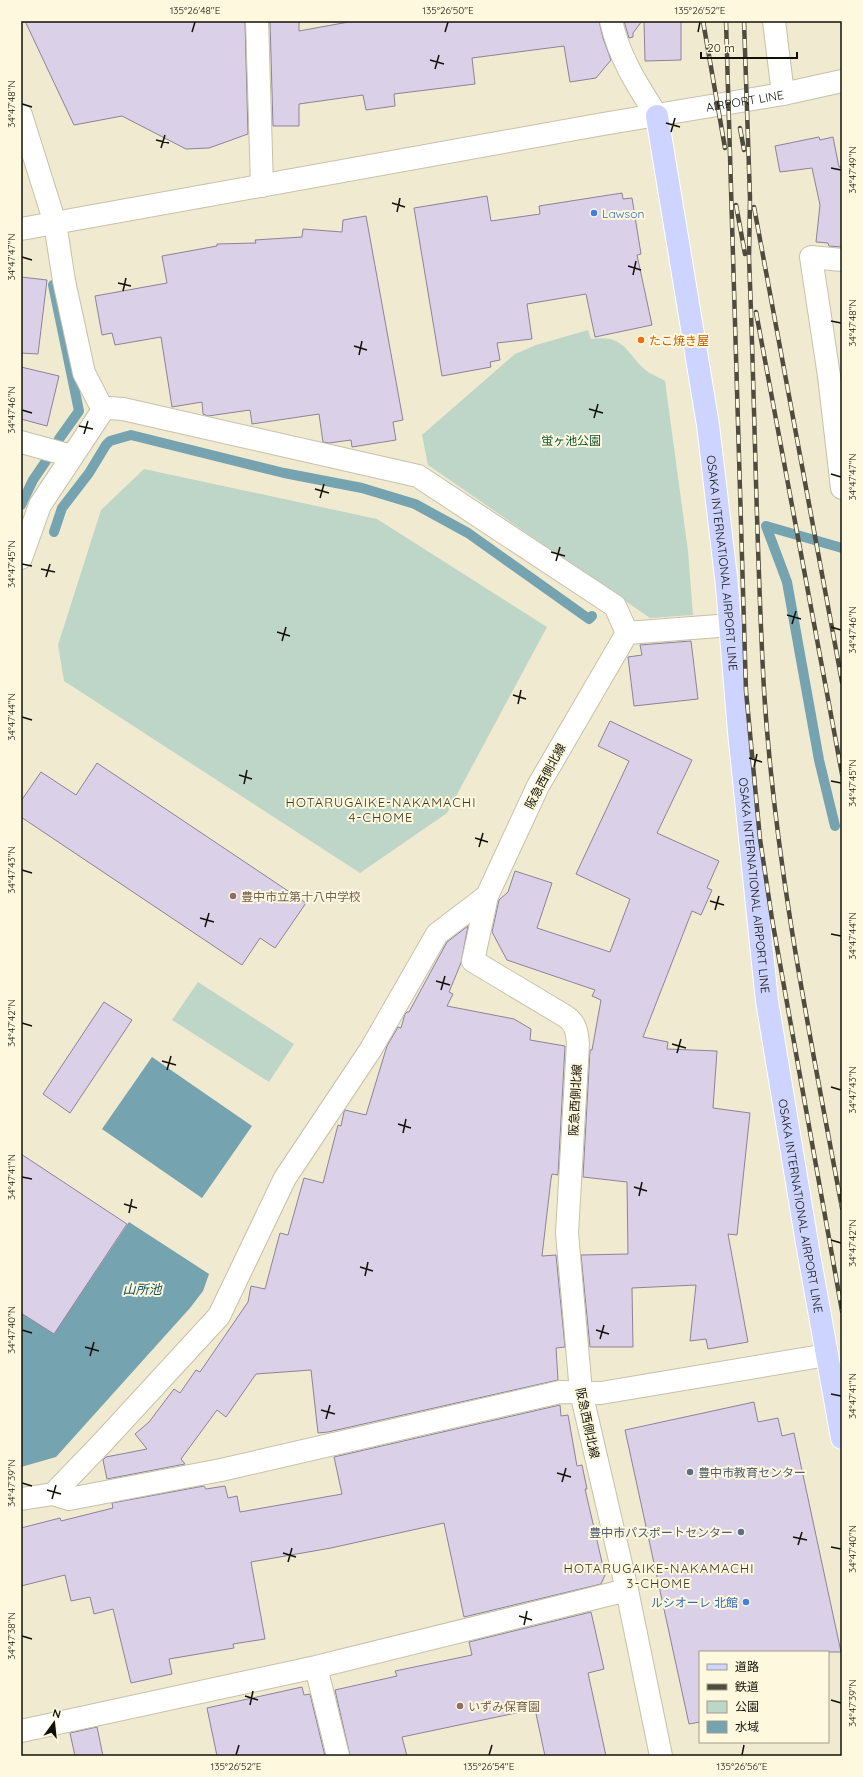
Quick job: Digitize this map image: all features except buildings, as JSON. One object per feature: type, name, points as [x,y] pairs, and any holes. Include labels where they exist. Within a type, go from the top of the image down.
[{"type":"main road","name":"OSAKA INTERNATIONAL AIRPORT LINE","points":[[657,116],[708,424],[731,625],[739,732],[767,1001],[808,1249],[842,1438]]},
{"type":"street","points":[[256,21],[262,186]]},
{"type":"street","points":[[611,21],[620,55],[657,116]]},
{"type":"street","name":"AIRPORT LINE","points":[[21,229],[603,124],[783,94],[774,21]]},
{"type":"street","points":[[783,94],[842,82]]},
{"type":"street","points":[[21,115],[55,223],[64,281],[84,373],[103,410]]},
{"type":"street","points":[[842,260],[811,257],[829,376],[842,488]]},
{"type":"street","points":[[21,558],[40,505],[103,410],[109,408],[418,476],[615,606],[628,633],[731,625]]},
{"type":"street","points":[[21,442],[72,456]]},
{"type":"street","name":"阪急西側北線","points":[[628,633],[538,786],[487,896],[473,961],[573,1021],[576,1029],[578,1044],[567,1233],[581,1392],[627,1590],[661,1756]]},
{"type":"street","points":[[53,1494],[104,1442],[219,1316],[285,1178],[371,1049],[437,934],[487,896]]},
{"type":"street","points":[[21,1499],[53,1494],[69,1499],[221,1470],[560,1392],[601,1393],[827,1355]]},
{"type":"street","points":[[21,1731],[316,1667],[627,1590]]},
{"type":"street","points":[[316,1667],[338,1756]]},
{"type":"green space","name":"蛍ヶ池公園","points":[[588,330],[591,339],[603,338],[619,343],[625,347],[648,372],[665,381],[688,551],[693,615],[650,618],[428,465],[422,435],[515,354],[536,345]]},
{"type":"green space","points":[[144,469],[377,519],[547,627],[447,813],[360,873],[64,681],[58,645],[101,510]]},
{"type":"green space","points":[[198,982],[294,1044],[269,1082],[172,1020]]},
{"type":"water","points":[[152,1057],[252,1126],[202,1198],[102,1129]]},
{"type":"water","name":"山所池","points":[[129,1222],[209,1274],[203,1291],[190,1308],[56,1457],[21,1467],[21,1313],[54,1334]]},
{"type":"waterway","points":[[53,285],[79,411],[59,439]]},
{"type":"waterway","points":[[54,532],[62,508],[89,473],[106,445],[110,441],[131,435],[284,473],[362,488],[415,504],[468,533],[589,619],[592,616]]},
{"type":"waterway","points":[[21,505],[33,480],[46,461]]},
{"type":"waterway","points":[[766,526],[787,582],[819,760],[835,826]]},
{"type":"waterway","points":[[766,526],[842,548]]},
{"type":"railway","points":[[703,21],[725,148]]},
{"type":"railway","points":[[726,21],[746,691],[760,839],[772,919],[842,1311]]},
{"type":"railway","points":[[744,21],[750,198],[749,258],[759,582],[764,690],[769,755],[776,821],[795,950],[842,1208]]},
{"type":"railway","points":[[740,128],[744,150]]},
{"type":"railway","points":[[736,205],[745,254]]},
{"type":"railway","points":[[754,207],[842,682]]},
{"type":"railway","points":[[756,312],[842,774]]},
{"type":"place","name":"Lawson","points":[[594,213]]},
{"type":"place","name":"たこ焼き屋","points":[[641,340]]},
{"type":"place","name":"豊中市立第十八中学校","points":[[233,896]]},
{"type":"place","name":"豊中市教育センター","points":[[690,1472]]},
{"type":"place","name":"豊中市パスポートセンター","points":[[741,1532]]},
{"type":"place","name":"ルシオーレ 北館","points":[[746,1602]]},
{"type":"place","name":"いずみ保育園","points":[[460,1706]]},
{"type":"district","name":"HOTARUGAIKE-NAKAMACHI 4-CHOME","points":[[381,810]]},
{"type":"district","name":"HOTARUGAIKE-NAKAMACHI 3-CHOME","points":[[659,1576]]}]
